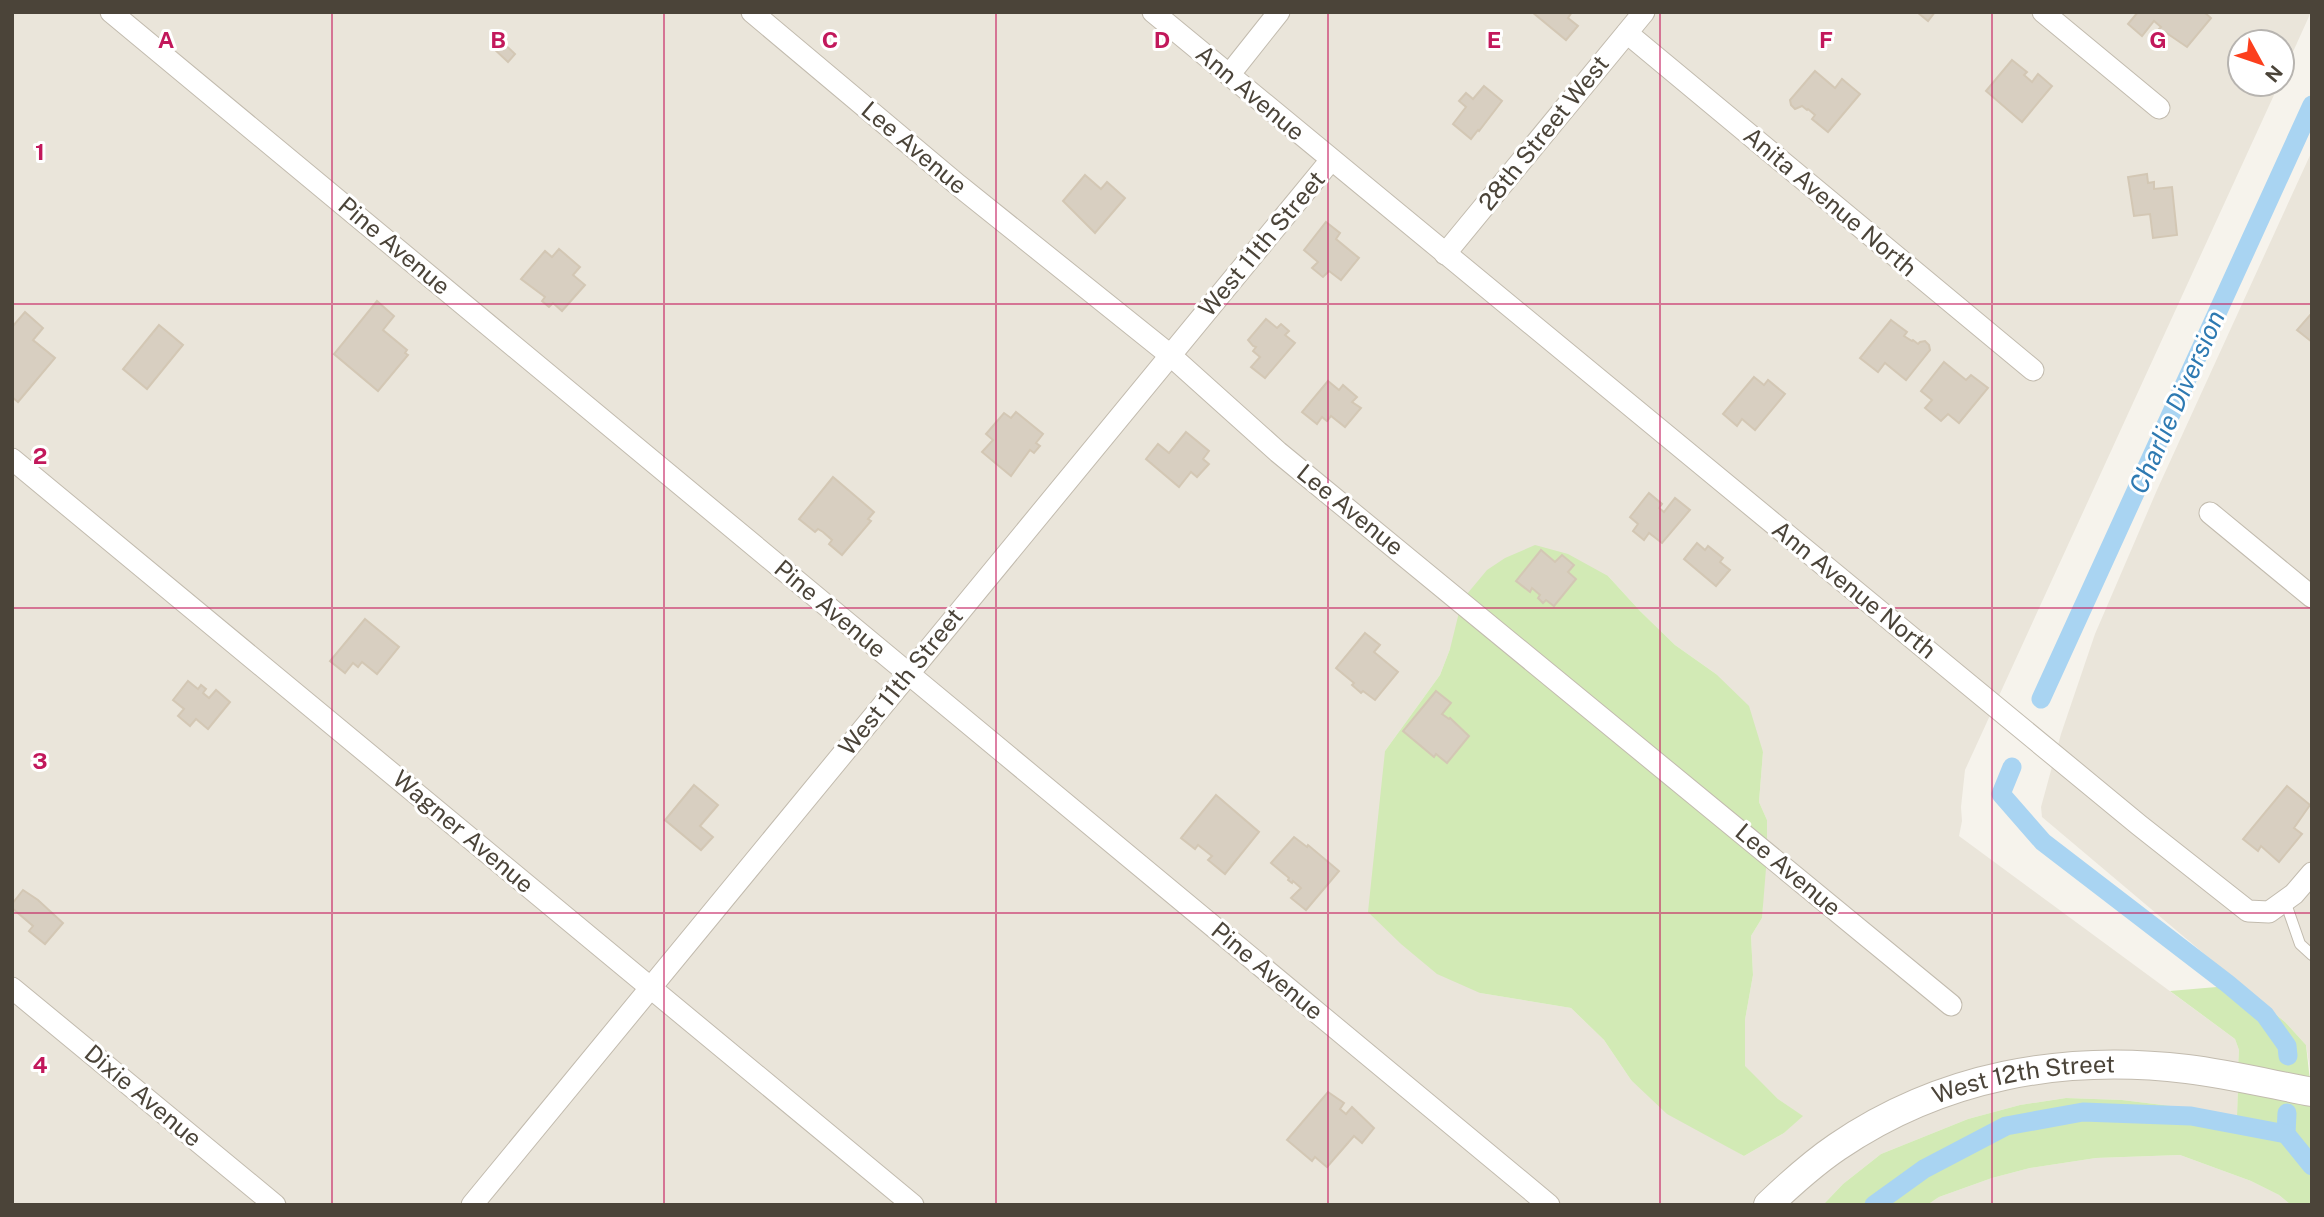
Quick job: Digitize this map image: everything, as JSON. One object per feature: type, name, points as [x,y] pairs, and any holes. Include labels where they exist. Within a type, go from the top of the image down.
[{"type":"street","name":"Pine Avenue","points":[[111,12],[1549,1205]]},
{"type":"street","name":"Lee Avenue","points":[[752,12],[969,194],[1170,355],[1279,452],[1951,1004]]},
{"type":"street","name":"Ann Avenue","points":[[1153,12],[1445,254]]},
{"type":"street","points":[[1228,75],[1279,12]]},
{"type":"street","name":"28th Street West","points":[[1445,254],[1644,12]]},
{"type":"street","points":[[2043,12],[2159,108]]},
{"type":"street","name":"Anita Avenue North","points":[[1627,33],[2033,370]]},
{"type":"street","name":"West 11th Street","points":[[472,1205],[1331,160]]},
{"type":"street","name":"Ann Avenue North","points":[[1445,254],[2138,825],[2248,911],[2277,906]]},
{"type":"street","name":"Wagner Avenue","points":[[12,459],[913,1205]]},
{"type":"street","points":[[2210,513],[2312,597]]},
{"type":"street","points":[[2277,906],[2294,894],[2312,873]]},
{"type":"street","name":"Dixie Avenue","points":[[12,988],[275,1205]]},
{"type":"street","name":"West 12th Street","points":[[1768,1205],[1815,1163],[1874,1124],[1958,1087],[2027,1070],[2097,1064],[2143,1065],[2189,1069],[2312,1092]]},
{"type":"lane","points":[[2277,906],[2300,944],[2312,955]]},
{"type":"shaded area","points":[[12,12],[2311,12],[2296,45],[2296,28],[2226,28],[2226,98],[2273,98],[1965,770],[1961,807],[1959,836],[2235,1039],[2239,1050],[2238,1067],[2023,1060],[1759,1198],[1753,1205],[12,1205]],"holes":[[[1608,576],[1675,645],[1716,674],[1763,752],[1759,802],[1767,820],[1762,918],[1751,936],[1753,975],[1745,1020],[1745,1067],[1778,1099],[1802,1116],[1784,1133],[1744,1156],[1707,1134],[1631,1080],[1604,1040],[1571,1008],[1480,993],[1385,751],[1440,675],[1450,649]]]},
{"type":"shaded area","points":[[2312,151],[2312,1082],[2306,1045],[2285,1022],[2042,817],[2041,807],[2061,734],[2095,634],[2157,490]]},
{"type":"shaded area","points":[[2143,1075],[2238,1088],[2237,1116],[2226,1120],[2171,1106],[2122,1100],[2066,1098],[2020,1105],[1968,1119],[1881,1154],[1843,1184],[1823,1205],[1784,1205],[1844,1156],[1920,1113],[2030,1081]]},
{"type":"shaded area","points":[[2180,1155],[2251,1181],[2279,1195],[2291,1205],[1927,1205],[1939,1197],[2030,1168],[2096,1158]]},
{"type":"green space","points":[[1535,545],[1568,554],[1608,576],[1675,645],[1716,674],[1749,706],[1763,752],[1759,802],[1767,820],[1767,856],[1762,918],[1751,936],[1753,975],[1745,1020],[1745,1066],[1778,1099],[1803,1116],[1784,1133],[1744,1156],[1667,1114],[1631,1080],[1604,1040],[1571,1008],[1480,993],[1437,974],[1368,912],[1385,751],[1440,675],[1450,649],[1462,600],[1487,570],[1505,558]]},
{"type":"green space","points":[[2240,985],[2285,1022],[2306,1045],[2310,1081],[2238,1067],[2239,1050],[2235,1039],[2170,991]]},
{"type":"green space","points":[[2238,1088],[2310,1102],[2312,1205],[2291,1205],[2279,1195],[2251,1181],[2180,1155],[2096,1158],[2030,1168],[1939,1197],[1927,1205],[1823,1205],[1843,1184],[1881,1154],[1968,1119],[2020,1105],[2066,1098],[2122,1100],[2171,1106],[2226,1120],[2237,1116]]},
{"type":"building","points":[[1532,12],[1572,12],[1568,18],[1578,26],[1566,40]]},
{"type":"building","points":[[1917,12],[1935,12],[1928,21]]},
{"type":"building","points":[[2138,12],[2204,12],[2211,18],[2187,47],[2165,32],[2162,35],[2157,31],[2161,27],[2154,21],[2142,36],[2128,24]]},
{"type":"building","points":[[499,39],[515,54],[508,62],[492,47]]},
{"type":"building","points":[[2012,60],[2027,72],[2024,75],[2032,82],[2038,74],[2052,86],[2022,122],[1986,91]]},
{"type":"building","points":[[1815,71],[1835,88],[1842,79],[1860,94],[1828,132],[1812,119],[1815,115],[1808,109],[1802,106],[1795,109],[1791,105],[1790,100]]},
{"type":"building","points":[[1484,86],[1502,101],[1471,139],[1453,124],[1466,107],[1459,101],[1466,93],[1473,99]]},
{"type":"building","points":[[2147,174],[2148,183],[2154,182],[2154,189],[2172,187],[2177,235],[2153,238],[2150,214],[2134,216],[2128,177]]},
{"type":"building","points":[[1085,175],[1101,189],[1107,182],[1125,198],[1095,233],[1063,201]]},
{"type":"building","points":[[1326,222],[1340,233],[1336,239],[1359,258],[1341,280],[1329,271],[1323,277],[1312,268],[1318,262],[1304,250]]},
{"type":"building","points":[[559,249],[580,267],[573,275],[585,285],[562,311],[553,303],[549,307],[542,301],[545,297],[521,279],[545,251],[552,257]]},
{"type":"building","points":[[377,301],[394,316],[383,330],[407,350],[405,353],[408,355],[378,391],[334,354]]},
{"type":"building","points":[[25,312],[43,328],[33,340],[55,358],[18,402],[12,397],[12,327]]},
{"type":"building","points":[[2312,313],[2312,342],[2297,330]]},
{"type":"building","points":[[1266,319],[1277,328],[1281,324],[1289,331],[1285,335],[1295,343],[1265,378],[1251,367],[1260,357],[1253,351],[1256,347],[1248,340]]},
{"type":"building","points":[[1891,320],[1907,332],[1904,336],[1918,344],[1925,341],[1929,345],[1930,350],[1906,380],[1885,363],[1878,372],[1860,358]]},
{"type":"building","points":[[159,325],[183,345],[147,389],[123,369]]},
{"type":"building","points":[[1944,362],[1966,380],[1971,375],[1988,388],[1959,423],[1948,414],[1941,421],[1925,408],[1932,400],[1921,391]]},
{"type":"building","points":[[1754,377],[1764,385],[1768,380],[1785,394],[1755,430],[1742,419],[1737,426],[1723,414]]},
{"type":"building","points":[[1328,381],[1339,390],[1343,385],[1357,397],[1352,402],[1361,408],[1345,427],[1331,416],[1327,421],[1322,417],[1317,424],[1302,412]]},
{"type":"building","points":[[1016,412],[1043,434],[1036,443],[1040,446],[1034,453],[1030,450],[1011,476],[982,452],[993,440],[986,434],[1004,413],[1011,418]]},
{"type":"building","points":[[1186,432],[1209,451],[1203,459],[1209,464],[1197,477],[1191,472],[1179,487],[1146,459],[1158,444],[1169,453]]},
{"type":"building","points":[[833,477],[874,512],[868,519],[871,521],[842,555],[829,544],[832,540],[823,532],[818,529],[815,532],[799,519]]},
{"type":"building","points":[[1649,493],[1662,504],[1659,508],[1664,512],[1675,498],[1690,510],[1662,543],[1649,533],[1644,540],[1633,531],[1638,524],[1630,517]]},
{"type":"building","points":[[1697,543],[1705,550],[1708,546],[1723,558],[1720,562],[1730,570],[1716,586],[1684,559]]},
{"type":"building","points":[[1541,550],[1555,562],[1562,555],[1574,565],[1568,572],[1576,579],[1554,606],[1546,600],[1543,603],[1538,598],[1540,595],[1532,588],[1530,592],[1516,581]]},
{"type":"building","points":[[365,619],[399,647],[377,674],[362,662],[358,667],[353,663],[345,673],[330,661]]},
{"type":"building","points":[[1365,633],[1380,645],[1374,652],[1398,672],[1375,700],[1363,691],[1361,693],[1352,685],[1354,683],[1336,668]]},
{"type":"building","points":[[188,681],[198,689],[201,685],[206,689],[203,693],[209,698],[216,690],[230,702],[208,729],[196,719],[190,726],[178,716],[184,709],[173,700]]},
{"type":"building","points":[[1436,691],[1451,703],[1442,714],[1469,736],[1447,763],[1436,754],[1434,757],[1403,731]]},
{"type":"building","points":[[694,785],[718,805],[700,826],[713,837],[701,850],[665,820]]},
{"type":"building","points":[[2287,786],[2310,805],[2294,828],[2302,834],[2279,862],[2261,846],[2258,851],[2243,839]]},
{"type":"building","points":[[1216,795],[1259,832],[1225,874],[1208,860],[1212,856],[1198,845],[1195,849],[1181,838]]},
{"type":"building","points":[[1294,837],[1339,871],[1306,910],[1291,898],[1301,888],[1288,880],[1289,878],[1271,863]]},
{"type":"building","points":[[23,890],[63,923],[45,944],[29,931],[33,926],[12,908]]},
{"type":"building","points":[[1328,1092],[1344,1103],[1340,1109],[1346,1114],[1352,1107],[1374,1128],[1362,1143],[1354,1136],[1327,1167],[1315,1157],[1312,1161],[1287,1140]]},
{"type":"waterway","name":"Charlie Diversion","points":[[2041,699],[2312,105]]},
{"type":"waterway","name":"Charlie Diversion","points":[[2012,767],[2001,794],[2043,842],[2265,1015],[2287,1046],[2288,1056]]},
{"type":"waterway","points":[[1874,1205],[1924,1169],[2006,1126],[2083,1112],[2191,1116],[2286,1134]]},
{"type":"waterway","name":"Charlie Diversion","points":[[2287,1113],[2286,1134],[2312,1166]]}]
